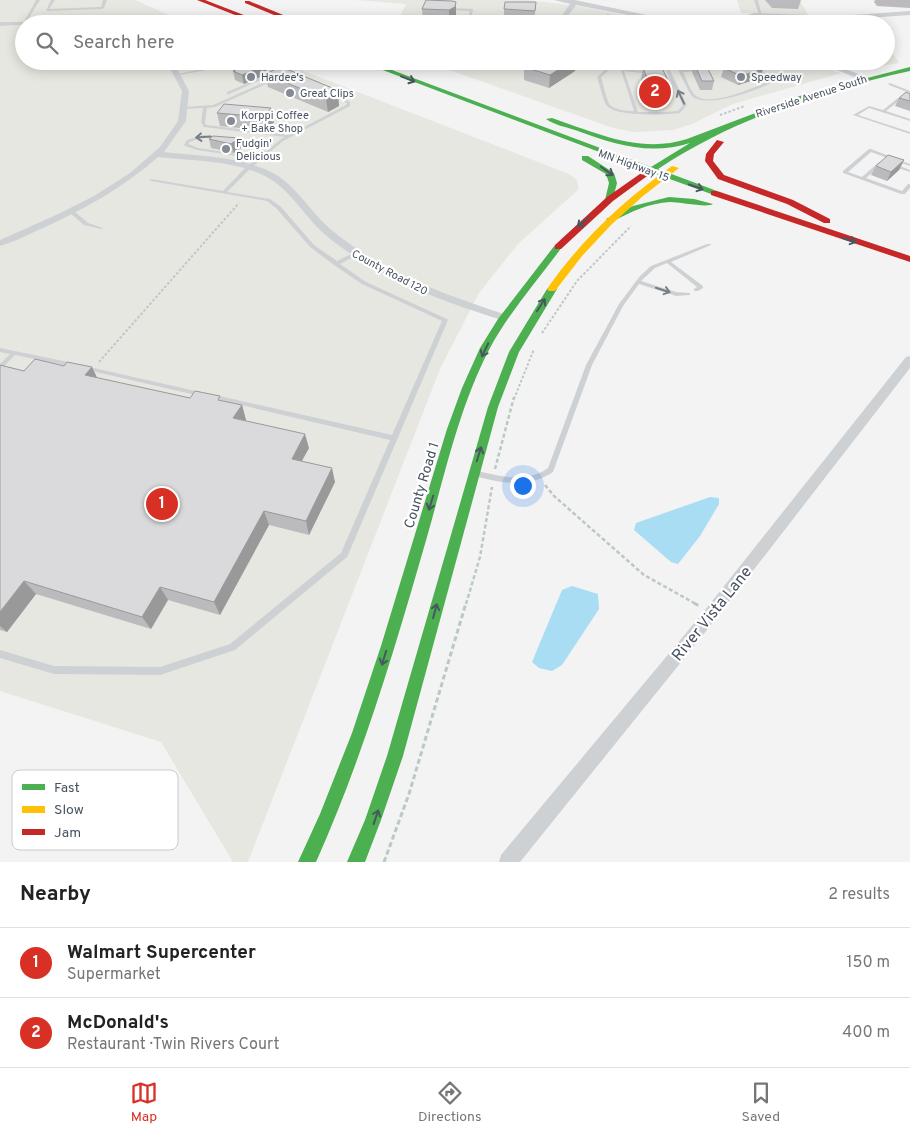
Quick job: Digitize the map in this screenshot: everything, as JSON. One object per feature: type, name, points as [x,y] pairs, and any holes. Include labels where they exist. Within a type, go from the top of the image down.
[{"type":"main road","points":[[200,0],[240,15]]},
{"type":"main road","points":[[241,0],[279,15]]},
{"type":"main road","name":"Riverside Avenue South","points":[[650,171],[724,127],[795,99],[865,78],[910,69]]},
{"type":"main road","name":"MN Highway 15","points":[[385,70],[663,176],[824,226],[910,247]]},
{"type":"main road","name":"MN Highway 15","points":[[418,70],[506,105],[663,162],[684,163],[824,226],[910,259]]},
{"type":"main road","name":"Riverside Avenue South","points":[[684,163],[720,142],[791,112],[910,80]]},
{"type":"main road","points":[[506,105],[645,146],[670,146],[724,127]]},
{"type":"main road","points":[[518,122],[609,171],[614,176],[615,183],[610,200]]},
{"type":"main road","points":[[720,142],[710,154],[709,161],[722,177],[790,202],[824,226]]},
{"type":"main road","points":[[356,862],[375,821],[391,770],[473,472],[503,378],[515,351],[544,300],[610,219],[663,176],[684,163]]},
{"type":"main road","name":"County Road 1","points":[[307,862],[338,794],[362,728],[469,386],[503,317],[529,279],[580,224],[650,171]]},
{"type":"main road","points":[[610,219],[646,201],[685,198],[824,226]]},
{"type":"street","points":[[557,0],[641,15]]},
{"type":"street","points":[[566,15],[575,2]]},
{"type":"street","points":[[890,15],[910,14]]},
{"type":"street","points":[[0,24],[15,24]]},
{"type":"street","points":[[0,243],[72,212],[128,179],[157,154],[182,120],[185,108],[186,93],[180,74],[177,70]]},
{"type":"street","points":[[842,70],[865,78]]},
{"type":"street","name":"County Road 120","points":[[157,154],[249,167],[269,175],[289,187],[323,229],[355,254],[431,294],[503,317]]},
{"type":"street","name":"River Vista Lane","points":[[508,862],[711,613],[910,360]]},
{"type":"lane","points":[[29,15],[38,0]]},
{"type":"lane","points":[[53,0],[47,10],[102,8],[106,0]]},
{"type":"lane","points":[[756,0],[761,15]]},
{"type":"lane","points":[[447,9],[472,10],[471,15]]},
{"type":"lane","points":[[180,74],[201,70]]},
{"type":"lane","points":[[228,93],[277,72],[273,70]]},
{"type":"lane","points":[[607,70],[598,77],[608,105],[617,110],[636,112],[679,112],[685,105],[667,70]]},
{"type":"lane","points":[[622,70],[636,112]]},
{"type":"lane","points":[[630,70],[655,73]]},
{"type":"lane","points":[[703,70],[681,71],[697,99],[717,100],[769,82],[765,74],[752,70]]},
{"type":"lane","points":[[662,74],[670,74]]},
{"type":"lane","points":[[185,108],[206,107],[220,103],[282,77]]},
{"type":"lane","points":[[890,84],[910,92]]},
{"type":"lane","points":[[225,191],[249,167],[288,136],[348,106],[350,103],[346,99],[328,92]]},
{"type":"lane","points":[[883,112],[898,99],[910,99]]},
{"type":"lane","points":[[206,107],[203,122],[205,126],[288,136]]},
{"type":"lane","points":[[910,120],[869,107],[855,115],[910,133]]},
{"type":"lane","points":[[260,158],[197,150],[188,147],[186,144],[194,138],[208,136],[267,152]]},
{"type":"lane","points":[[910,164],[870,150],[845,172],[903,193],[910,185]]},
{"type":"lane","points":[[863,178],[882,162],[910,171]]},
{"type":"lane","points":[[0,654],[54,670],[160,671],[232,647],[344,555],[445,320],[364,283],[336,264],[312,246],[275,204],[260,197],[151,180]]},
{"type":"lane","points":[[72,212],[86,224],[101,228]]},
{"type":"lane","points":[[473,472],[518,480],[540,478],[551,470],[556,461],[589,365],[621,305],[638,282],[653,267],[709,245]]},
{"type":"lane","points":[[336,264],[355,254]]},
{"type":"lane","points":[[667,261],[701,287],[696,290]]},
{"type":"lane","points":[[638,282],[676,294],[688,294]]},
{"type":"lane","points":[[0,350],[394,438]]},
{"type":"lane","points":[[0,366],[14,353]]},
{"type":"path","points":[[93,370],[240,202],[230,198],[234,192]]},
{"type":"path","points":[[538,338],[577,282],[632,225]]},
{"type":"path","points":[[384,862],[409,794],[480,557],[494,477],[518,386],[535,346]]},
{"type":"path","points":[[540,478],[554,496],[644,575],[711,613]]},
{"type":"shaded area","points":[[0,0],[135,0],[169,15],[15,15],[15,70],[301,70],[569,174],[577,180],[579,189],[518,244],[479,293],[440,369],[248,862],[233,862],[161,742],[0,691]]},
{"type":"shaded area","points":[[358,0],[526,0],[579,6],[624,15],[400,15],[406,4]]},
{"type":"shaded area","points":[[737,0],[800,0],[808,15],[741,13]]},
{"type":"shaded area","points":[[449,70],[832,70],[841,73],[733,104],[692,124],[673,130],[634,132],[613,128]]},
{"type":"water","points":[[710,497],[719,498],[719,504],[700,536],[678,564],[671,562],[634,530],[636,523]]},
{"type":"water","points":[[572,586],[598,594],[599,609],[562,665],[552,671],[539,668],[532,662],[562,590]]},
{"type":"building","points":[[426,0],[456,2],[455,7],[449,10],[422,9]]},
{"type":"building","points":[[505,2],[536,2],[535,11],[504,9]]},
{"type":"building","points":[[236,70],[254,70],[242,75],[233,71]]},
{"type":"building","points":[[274,70],[289,70],[337,90],[338,93],[326,99],[265,74]]},
{"type":"building","points":[[534,70],[558,70],[550,75]]},
{"type":"building","points":[[644,70],[663,70],[672,89],[652,90]]},
{"type":"building","points":[[697,70],[708,70],[714,81],[702,81]]},
{"type":"building","points":[[728,70],[760,70],[741,76]]},
{"type":"building","points":[[906,92],[910,94],[910,101],[899,98]]},
{"type":"building","points":[[224,104],[271,108],[264,117],[217,113]]},
{"type":"building","points":[[213,136],[239,138],[231,144],[209,139]]},
{"type":"building","points":[[888,155],[904,160],[891,172],[876,166]]},
{"type":"building","points":[[35,359],[64,366],[67,362],[92,367],[85,375],[190,398],[195,391],[220,396],[218,400],[242,405],[233,418],[305,434],[292,459],[332,468],[306,521],[264,511],[214,602],[160,587],[142,617],[24,581],[0,612],[0,365],[24,371]]},
{"type":"traffic: fast","points":[[650,171],[710,135],[774,107],[841,86],[910,69]]},
{"type":"traffic: fast","points":[[386,70],[714,193]]},
{"type":"traffic: fast","points":[[550,119],[608,139],[639,146],[654,147],[683,143],[724,127]]},
{"type":"traffic: fast","points":[[585,158],[610,173],[613,183],[609,200]]},
{"type":"traffic: fast","points":[[610,219],[636,207],[658,201],[681,200],[709,204]]},
{"type":"traffic: fast","points":[[307,862],[344,777],[360,733],[388,646],[452,429],[475,367],[501,321],[558,247]]},
{"type":"traffic: fast","points":[[356,862],[395,756],[493,407],[514,352],[552,289]]},
{"type":"traffic: slow","points":[[552,289],[579,254],[608,223],[640,194],[675,168]]},
{"type":"traffic: jam","points":[[200,0],[240,15]]},
{"type":"traffic: jam","points":[[247,2],[280,15]]},
{"type":"traffic: jam","points":[[720,142],[710,154],[709,161],[721,177],[790,202],[827,221]]},
{"type":"traffic: jam","points":[[558,247],[610,199],[650,171]]},
{"type":"traffic: jam","points":[[714,193],[910,259]]},
{"type":"place","name":"Hardee's","points":[[251,77]]},
{"type":"place","name":"Speedway","points":[[741,77]]},
{"type":"place","name":"McDonald's","points":[[655,92]]},
{"type":"place","name":"Great Clips","points":[[290,93]]},
{"type":"place","name":"Korppi Coffee + Bake Shop","points":[[231,121]]},
{"type":"place","name":"Fudgin' Delicious","points":[[226,149]]},
{"type":"place","name":"Walmart Supercenter","points":[[162,504]]}]
